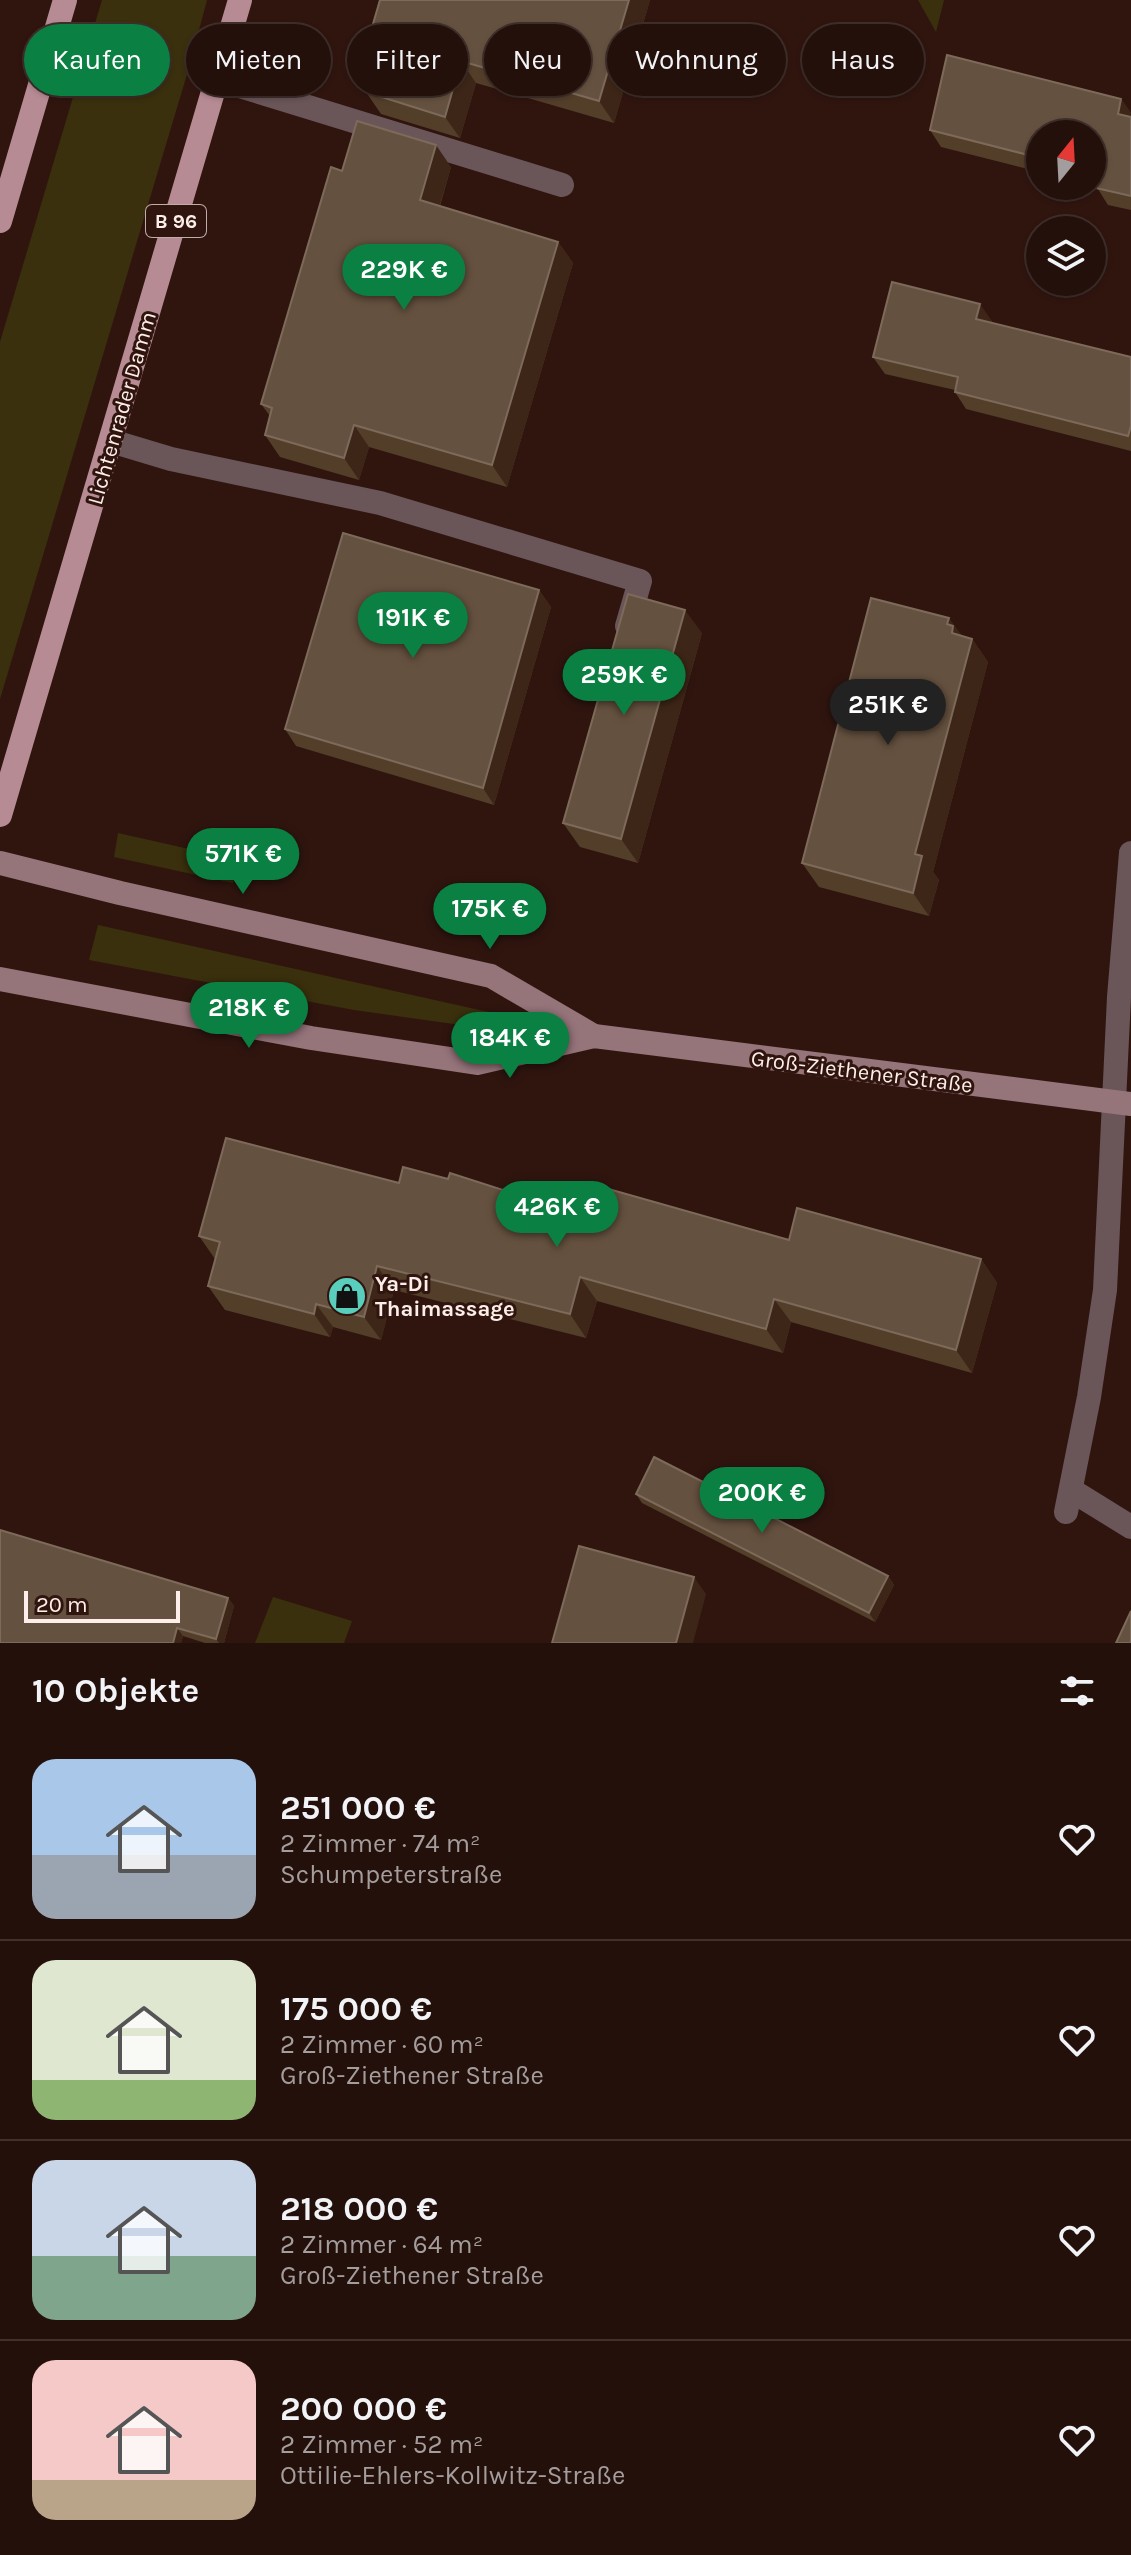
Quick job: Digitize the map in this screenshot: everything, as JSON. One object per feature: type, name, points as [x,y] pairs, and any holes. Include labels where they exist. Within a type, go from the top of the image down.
[{"type":"main road","points":[[0,221],[65,0]]},
{"type":"main road","name":"Lichtenrader Damm","points":[[233,24],[240,0]]},
{"type":"main road","name":"Lichtenrader Damm","points":[[0,815],[212,96]]},
{"type":"street","points":[[272,96],[562,185]]},
{"type":"street","points":[[111,441],[171,459],[380,503],[640,581],[622,642]]},
{"type":"street","points":[[1131,853],[1119,997],[1123,1103],[1110,1208],[1105,1290],[1069,1501],[1131,1527]]},
{"type":"street","name":"Groß-Ziethener Straße","points":[[0,863],[491,976],[594,1036]]},
{"type":"street","name":"Groß-Ziethener Straße","points":[[0,979],[311,1038],[477,1063],[594,1036],[1123,1103]]},
{"type":"shaded area","points":[[102,0],[207,0],[201,24],[186,24],[186,78],[0,699],[0,342],[73,96],[170,96],[170,24],[95,24]]},
{"type":"shaded area","points":[[918,0],[944,0],[936,32]]},
{"type":"shaded area","points":[[118,833],[238,860],[233,883],[114,857]]},
{"type":"shaded area","points":[[98,925],[489,1012],[492,1021],[482,1028],[354,1010],[89,960]]},
{"type":"shaded area","points":[[273,1597],[352,1621],[344,1643],[255,1643]]},
{"type":"building","points":[[380,0],[629,0],[622,24],[607,24],[607,74],[599,101],[582,96],[591,96],[591,24],[484,24],[484,68],[468,63],[468,24],[373,24]]},
{"type":"building","points":[[947,55],[1121,99],[1118,114],[1131,117],[1131,196],[1106,190],[1106,120],[1026,120],[1026,154],[930,130]]},
{"type":"building","points":[[379,96],[451,96],[445,117]]},
{"type":"building","points":[[357,121],[436,145],[420,200],[558,242],[492,465],[354,425],[344,458],[265,435],[272,408],[261,404],[331,167],[342,171]]},
{"type":"building","points":[[892,282],[980,304],[976,319],[1131,357],[1131,426],[1128,436],[955,392],[958,377],[873,357]]},
{"type":"building","points":[[343,533],[539,590],[483,788],[285,729]]},
{"type":"building","points":[[628,594],[685,610],[621,839],[563,823]]},
{"type":"building","points":[[871,598],[949,618],[947,624],[953,626],[952,633],[972,639],[915,854],[922,856],[913,893],[802,863]]},
{"type":"building","points":[[226,1138],[399,1183],[403,1167],[448,1179],[450,1173],[537,1201],[538,1197],[598,1213],[605,1188],[789,1240],[797,1208],[981,1259],[956,1350],[774,1299],[766,1329],[580,1277],[570,1314],[377,1266],[364,1317],[316,1304],[314,1314],[208,1286],[220,1242],[199,1236]]},
{"type":"building","points":[[654,1457],[888,1576],[869,1613],[636,1494]]},
{"type":"building","points":[[0,1530],[228,1598],[216,1639],[177,1628],[173,1643],[0,1643]]},
{"type":"building","points":[[579,1546],[694,1577],[676,1643],[552,1643]]},
{"type":"building","points":[[1131,1611],[1131,1643],[1116,1643]]},
{"type":"place","name":"Ya-Di Thaimassage","points":[[347,1296]]}]
